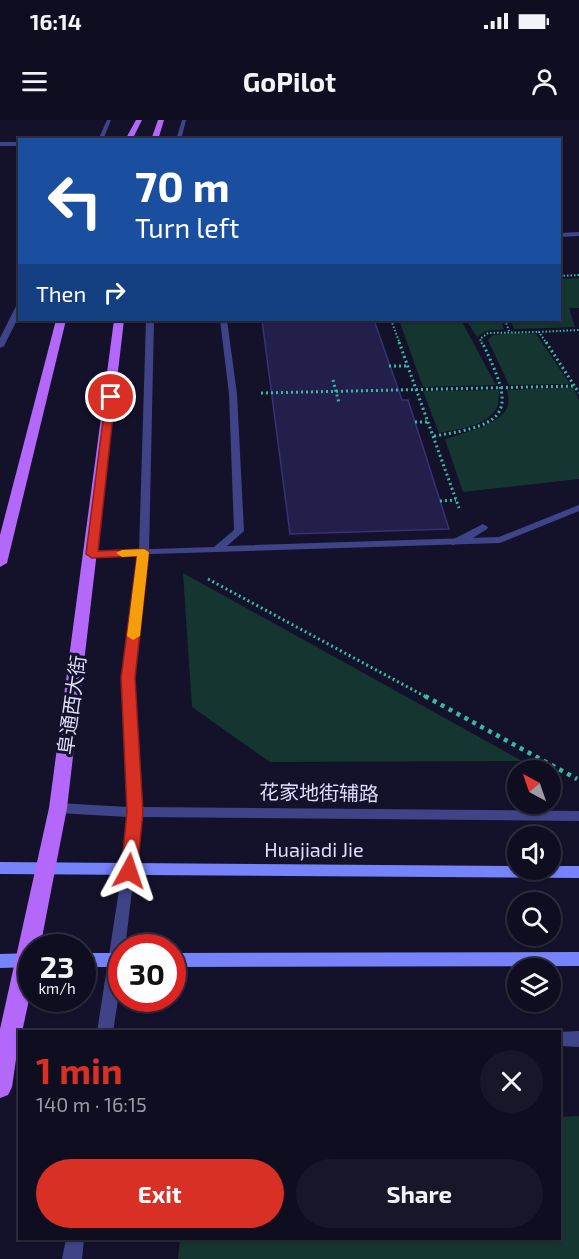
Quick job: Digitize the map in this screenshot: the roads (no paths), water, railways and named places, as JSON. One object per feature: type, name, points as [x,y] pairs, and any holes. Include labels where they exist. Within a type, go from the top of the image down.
[{"type":"main road","points":[[129,138],[139,120]]},
{"type":"main road","points":[[155,138],[161,120]]},
{"type":"main road","points":[[0,563],[61,321]]},
{"type":"main road","name":"阜通西大街","points":[[34,934],[58,808],[92,554],[119,321]]},
{"type":"main road","name":"Huajiadi Jie","points":[[0,868],[129,871],[579,872]]},
{"type":"main road","points":[[186,960],[579,959]]},
{"type":"main road","points":[[0,961],[18,960]]},
{"type":"main road","name":"阜通西大街","points":[[0,1087],[13,1047],[19,1012]]},
{"type":"street","points":[[101,138],[110,120]]},
{"type":"street","points":[[179,138],[184,120]]},
{"type":"street","points":[[0,144],[18,144]]},
{"type":"street","points":[[561,228],[579,228]]},
{"type":"street","points":[[561,234],[579,234]]},
{"type":"street","points":[[0,346],[18,310]]},
{"type":"street","points":[[122,934],[135,812],[128,678],[144,552],[150,321]]},
{"type":"street","points":[[216,550],[239,531],[233,394],[223,321]]},
{"type":"street","points":[[92,554],[500,540],[579,508]]},
{"type":"street","points":[[453,542],[483,527]]},
{"type":"street","name":"花家地街辅路","points":[[58,808],[135,812],[579,816]]},
{"type":"street","points":[[105,1030],[109,1012]]},
{"type":"street","points":[[561,1039],[579,1039]]},
{"type":"street","points":[[72,1259],[75,1240]]}]
